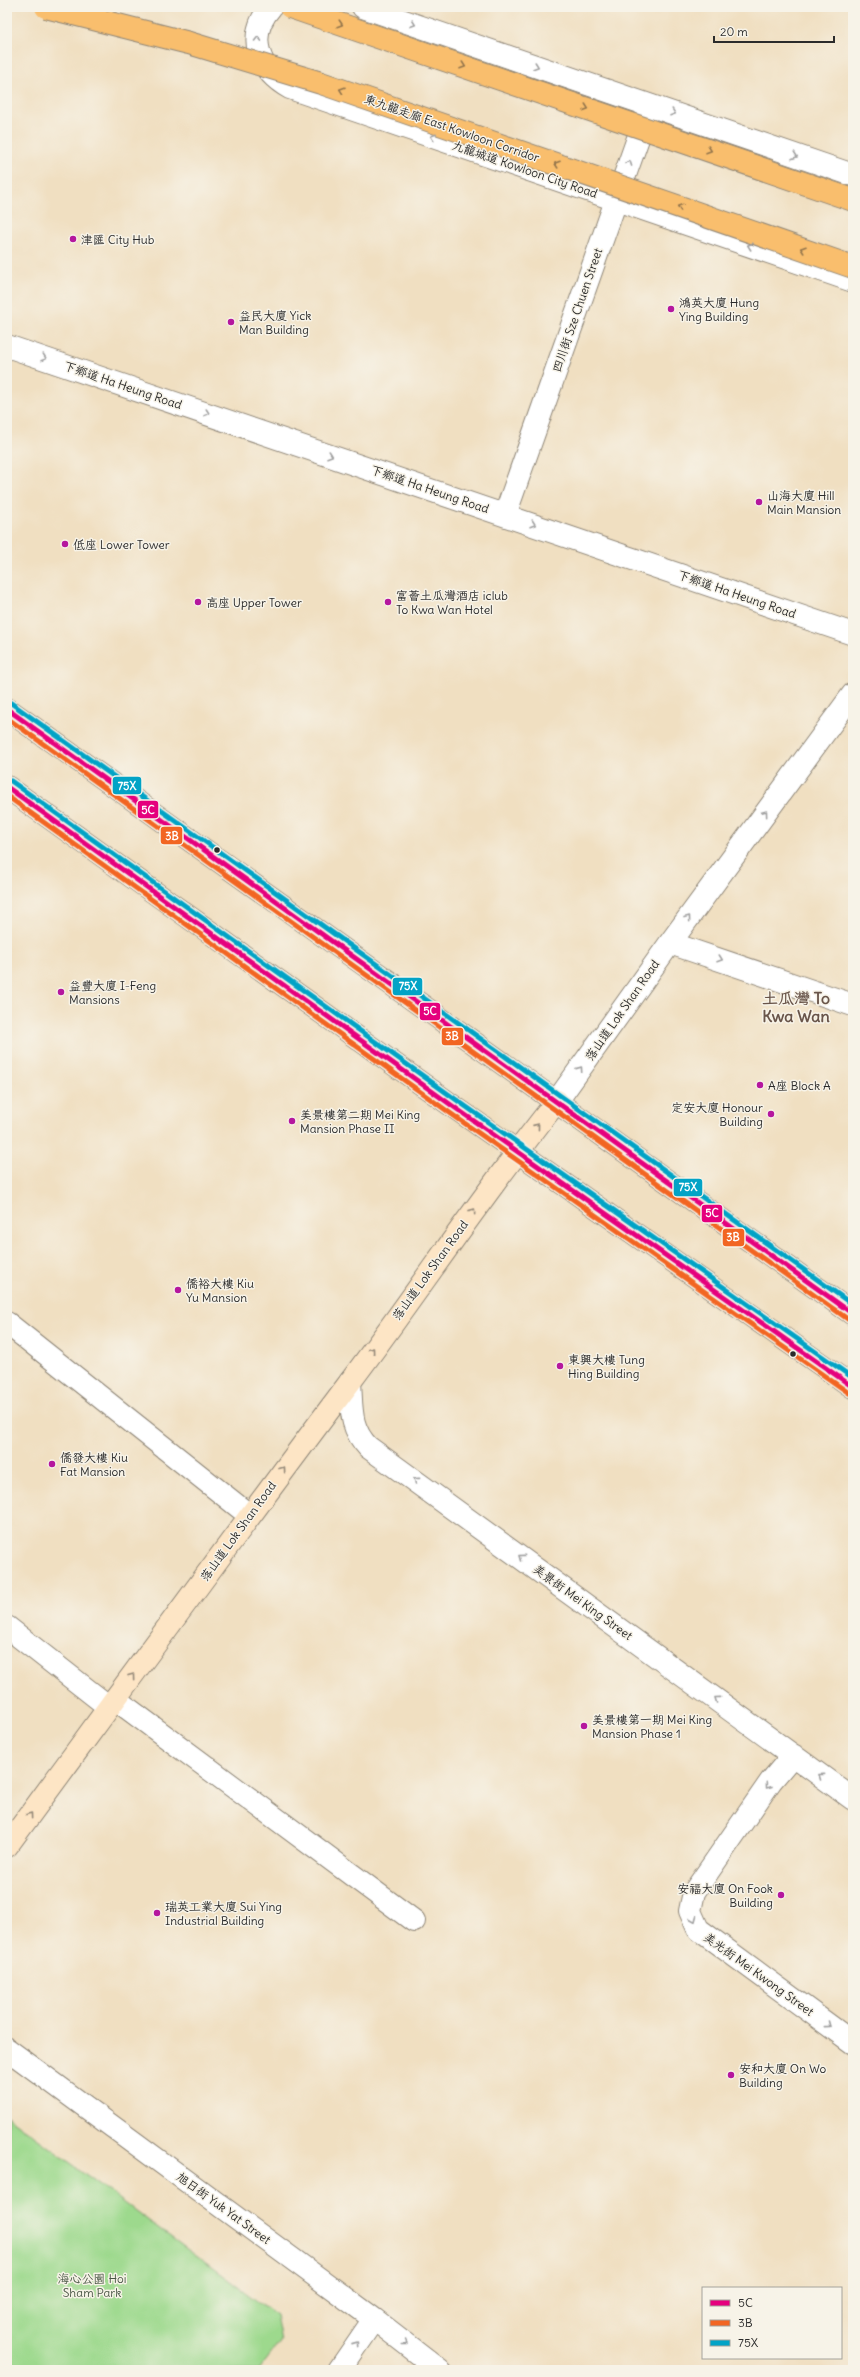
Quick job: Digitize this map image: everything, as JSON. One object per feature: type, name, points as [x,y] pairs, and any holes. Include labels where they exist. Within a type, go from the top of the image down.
[{"type":"highway","name":"東九龍走廊 East Kowloon Corridor","points":[[46,7],[189,43],[321,83],[853,267]]},
{"type":"highway","points":[[290,7],[853,200]]},
{"type":"main road","points":[[7,709],[853,1314]]},
{"type":"main road","points":[[7,787],[517,1151],[853,1387]]},
{"type":"main road","name":"落山道 Lok Shan Road","points":[[7,1846],[249,1515],[350,1382],[517,1151],[557,1101]]},
{"type":"street","name":"九龍城道 Kowloon City Road","points":[[271,7],[261,20],[258,36],[259,52],[265,67],[276,80],[290,88],[853,282]]},
{"type":"street","points":[[363,7],[853,175]]},
{"type":"street","name":"四川街 Sze Chuen Street","points":[[505,514],[649,106]]},
{"type":"street","name":"下鄉道 Ha Heung Road","points":[[7,346],[505,514],[853,634]]},
{"type":"street","name":"落山道 Lok Shan Road","points":[[557,1101],[670,943],[853,694]]},
{"type":"street","points":[[670,943],[853,1005]]},
{"type":"street","points":[[7,1323],[249,1515]]},
{"type":"street","name":"美景街 Mei King Street","points":[[350,1382],[352,1417],[358,1436],[368,1447],[853,1799]]},
{"type":"street","points":[[7,1627],[414,1921]]},
{"type":"street","name":"美光街 Mei Kwong Street","points":[[793,1755],[771,1782],[694,1892],[690,1911],[698,1929],[853,2043]]},
{"type":"street","name":"旭日街 Yuk Yat Street","points":[[7,2049],[374,2319],[440,2370]]},
{"type":"street","points":[[339,2370],[374,2319]]},
{"type":"green space","name":"海心公園 Hoi Sham Park","points":[[7,2116],[276,2315],[281,2341],[259,2370],[7,2370]]},
{"type":"transit line","name":"75X","points":[[11,703],[853,1305]]},
{"type":"transit line","name":"5C","points":[[7,709],[853,1314]]},
{"type":"transit line","name":"3B","points":[[7,718],[849,1320]]},
{"type":"transit line","name":"75X","points":[[11,781],[458,1101],[853,1378]]},
{"type":"transit line","name":"5C","points":[[7,787],[454,1107],[853,1387]]},
{"type":"transit line","name":"3B","points":[[7,796],[450,1113],[849,1393]]},
{"type":"place","name":"津匯 City Hub","points":[[73,239]]},
{"type":"place","name":"鴻英大廈 Hung Ying Building","points":[[671,309]]},
{"type":"place","name":"益民大廈 Yick Man Building","points":[[231,322]]},
{"type":"place","name":"山海大廈 Hill Main Mansion","points":[[759,502]]},
{"type":"place","name":"低座 Lower Tower","points":[[65,544]]},
{"type":"place","name":"高座 Upper Tower","points":[[198,602]]},
{"type":"place","name":"富薈土瓜灣酒店 iclub To Kwa Wan Hotel","points":[[388,602]]},
{"type":"place","name":"益豐大廈 I-Feng Mansions","points":[[61,992]]},
{"type":"place","name":"A座 Block A","points":[[760,1085]]},
{"type":"place","name":"定安大廈 Honour Building","points":[[771,1114]]},
{"type":"place","name":"美景樓第二期 Mei King Mansion Phase II","points":[[292,1121]]},
{"type":"place","name":"僑裕大樓 Kiu Yu Mansion","points":[[178,1290]]},
{"type":"place","name":"東興大樓 Tung Hing Building","points":[[560,1366]]},
{"type":"place","name":"僑發大樓 Kiu Fat Mansion","points":[[52,1464]]},
{"type":"place","name":"美景樓第一期 Mei King Mansion Phase 1","points":[[584,1726]]},
{"type":"place","name":"安福大廈 On Fook Building","points":[[781,1895]]},
{"type":"place","name":"瑞英工業大廈 Sui Ying Industrial Building","points":[[157,1913]]},
{"type":"place","name":"安和大廈 On Wo Building","points":[[731,2075]]},
{"type":"district","name":"土瓜灣 To Kwa Wan","points":[[796,1007]]}]
